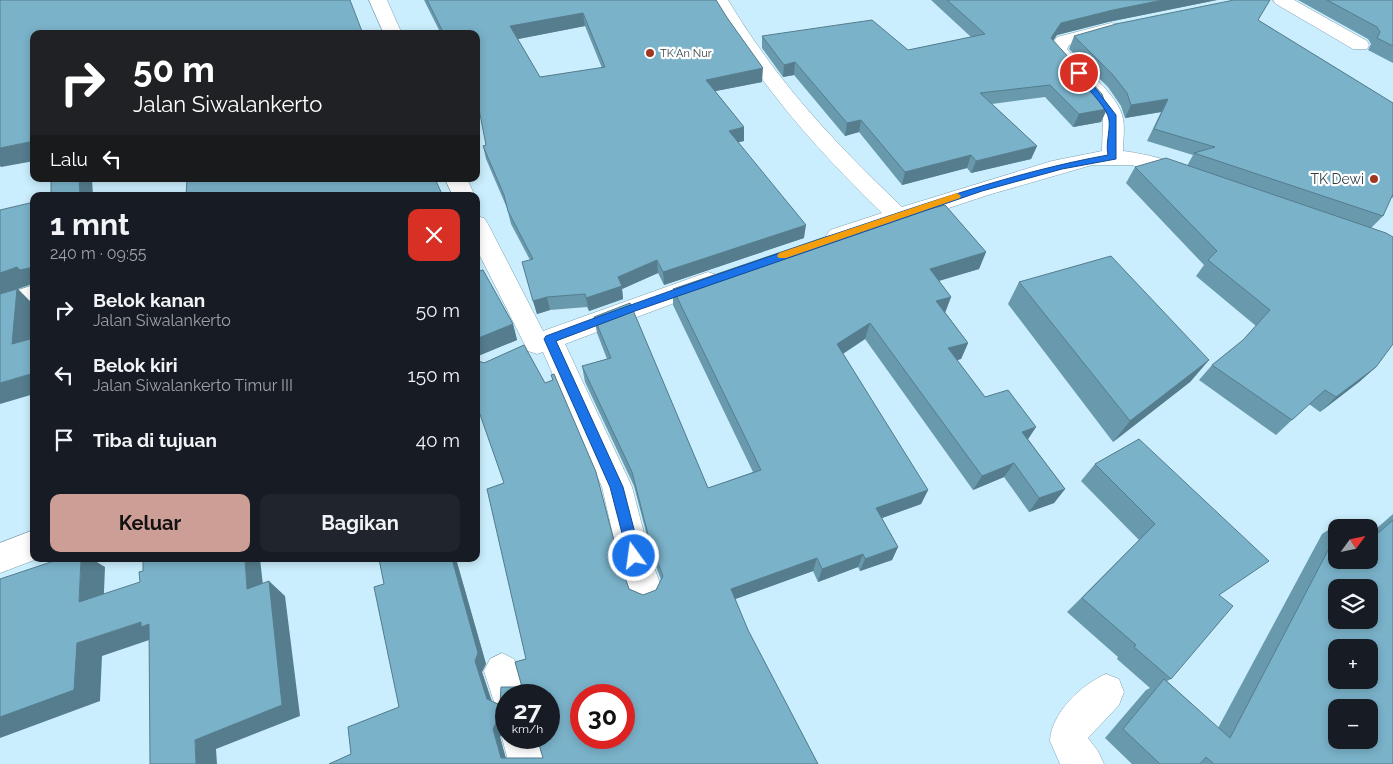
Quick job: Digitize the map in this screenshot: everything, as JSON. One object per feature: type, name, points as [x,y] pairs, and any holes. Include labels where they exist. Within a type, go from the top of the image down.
[{"type":"street","points":[[378,0],[391,30]]},
{"type":"street","points":[[719,0],[747,47],[785,99],[829,147],[898,216]]},
{"type":"street","points":[[1282,0],[1360,45]]},
{"type":"street","points":[[1113,157],[1110,144],[1113,126],[1112,115],[1079,73],[1057,50],[1063,41],[1126,25]]},
{"type":"street","points":[[816,244],[979,189],[1062,166],[1113,157],[1150,163],[1204,182]]},
{"type":"street","points":[[480,231],[543,342],[616,487],[634,556],[645,588]]},
{"type":"street","points":[[513,355],[614,314],[733,273]]},
{"type":"street","points":[[0,305],[30,295]]},
{"type":"street","points":[[0,558],[30,547]]},
{"type":"street","points":[[1085,764],[1072,750],[1068,739],[1071,728],[1106,692]]},
{"type":"street","points":[[524,749],[528,764]]},
{"type":"building","points":[[0,0],[350,0],[361,30],[30,30],[30,142],[0,148]]},
{"type":"building","points":[[427,0],[716,0],[763,68],[706,80],[744,127],[729,131],[806,225],[663,272],[657,260],[618,277],[622,286],[586,298],[585,294],[547,297],[533,301],[522,262],[533,259],[508,211],[504,195],[483,146],[486,145],[480,114],[480,30],[442,30]],"holes":[[[583,13],[605,67],[540,77],[510,26]]]},
{"type":"building","points":[[947,0],[1163,0],[1061,23],[1051,38],[1102,94],[1107,109],[1079,114],[1050,85],[980,93],[1037,146],[976,161],[971,155],[905,172],[861,120],[847,123],[795,62],[784,65],[762,36],[872,20],[908,50],[985,34]]},
{"type":"building","points":[[1234,0],[1270,0],[1258,20],[1393,103],[1393,194],[1383,216],[1194,153],[1215,147],[1154,129],[1168,99],[1131,105],[1127,93],[1113,75],[1074,36],[1116,24]]},
{"type":"building","points":[[1327,0],[1393,0],[1393,46],[1377,38],[1380,32],[1377,27]]},
{"type":"building","points":[[1166,158],[1393,237],[1393,344],[1376,367],[1336,397],[1325,390],[1292,420],[1212,365],[1243,340],[1270,310],[1208,260],[1217,251],[1135,167]]},
{"type":"building","points":[[51,182],[79,182],[80,192],[51,192]]},
{"type":"building","points":[[187,182],[436,182],[441,192],[186,192]]},
{"type":"building","points":[[30,203],[30,268],[20,270],[17,267],[0,273],[0,210]]},
{"type":"building","points":[[945,205],[986,252],[930,269],[951,297],[936,301],[968,343],[948,348],[985,397],[1008,390],[1036,427],[1022,432],[1065,489],[1039,498],[1014,463],[982,476],[870,323],[837,344],[928,490],[876,508],[898,547],[865,559],[863,554],[822,569],[817,558],[731,589],[748,630],[818,764],[329,764],[351,754],[348,727],[399,707],[374,587],[384,584],[380,562],[453,562],[478,653],[475,661],[487,699],[495,703],[495,725],[493,729],[495,749],[499,749],[501,758],[543,758],[540,749],[560,749],[560,684],[521,684],[515,662],[526,659],[487,489],[504,483],[480,414],[480,362],[484,363],[524,345],[545,383],[553,380],[551,375],[554,374],[596,472],[619,560],[629,589],[643,595],[656,590],[663,576],[650,542],[632,472],[582,366],[611,358],[594,317],[630,303],[708,488],[761,470],[673,289],[825,237]]},
{"type":"building","points":[[1111,256],[1209,360],[1130,421],[1019,282]]},
{"type":"building","points":[[483,270],[513,324],[480,337],[480,271]]},
{"type":"building","points":[[17,289],[12,344],[30,339],[30,374],[0,383],[0,294]]},
{"type":"building","points":[[1139,439],[1269,561],[1219,595],[1233,606],[1171,679],[1134,647],[1136,645],[1082,598],[1155,524],[1095,464]]},
{"type":"building","points":[[1393,520],[1393,764],[1214,764],[1206,757],[1200,764],[1160,764],[1123,729],[1164,679],[1230,738],[1328,550],[1328,569],[1378,569],[1378,533]]},
{"type":"building","points":[[51,562],[81,562],[79,602],[140,582],[139,572],[143,571],[143,562],[245,562],[247,589],[269,581],[282,705],[195,740],[196,764],[150,764],[149,624],[141,627],[141,622],[77,643],[74,690],[0,717],[0,579]]},
{"type":"slow traffic","points":[[782,256],[957,196]]},
{"type":"place","name":"TK An Nur","points":[[650,53]]},
{"type":"place","name":"TK Dewi","points":[[1374,179]]},
{"type":"route","points":[[634,556],[616,487],[550,339],[614,314],[979,189],[1062,166],[1098,158],[1113,157],[1110,144],[1113,126],[1112,115],[1079,73]]}]
